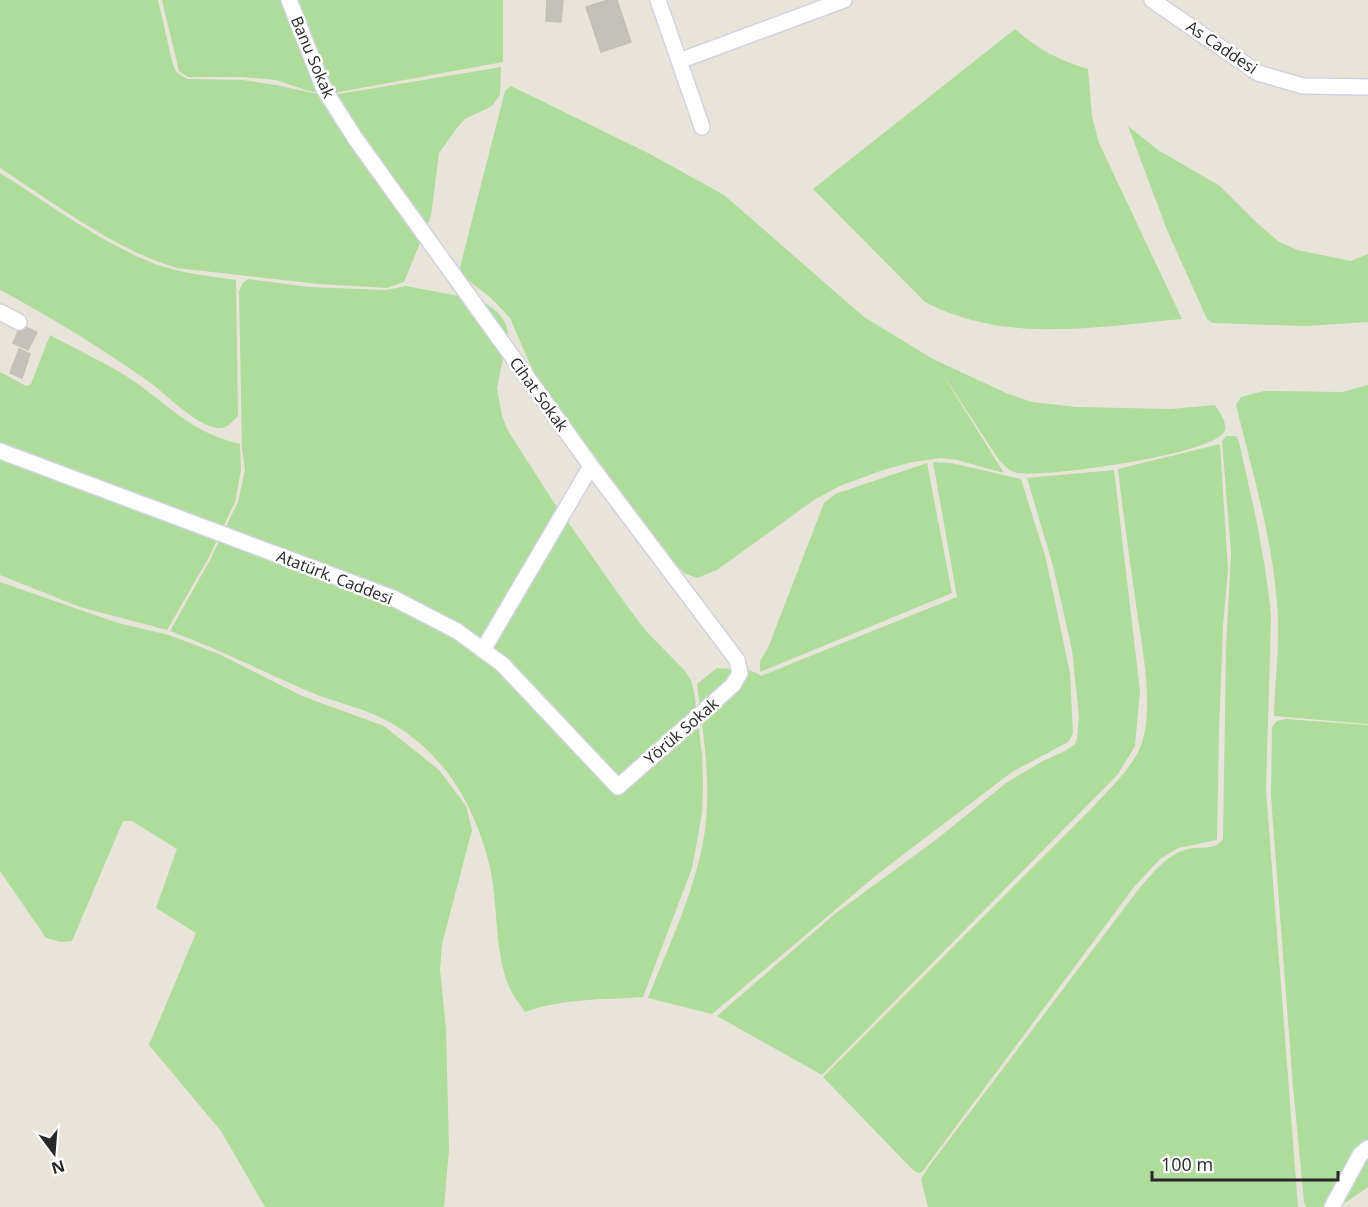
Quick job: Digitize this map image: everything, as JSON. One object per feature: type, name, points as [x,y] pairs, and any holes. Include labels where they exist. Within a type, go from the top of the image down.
[{"type":"street","name":"Banu Sokak","points":[[289,0],[324,89],[340,113]]},
{"type":"street","points":[[658,0],[702,127]]},
{"type":"street","points":[[679,61],[844,0]]},
{"type":"street","name":"As Caddesi","points":[[1156,1],[1257,73],[1303,86],[1368,87]]},
{"type":"street","name":"Cihat Sokak","points":[[340,113],[591,466],[737,660],[740,673]]},
{"type":"street","points":[[0,312],[19,322]]},
{"type":"street","name":"Atatürk. Caddesi","points":[[0,451],[393,598],[457,631],[502,664],[618,787]]},
{"type":"street","points":[[483,650],[591,466]]},
{"type":"street","name":"Yörük Sokak","points":[[618,787],[733,686],[740,673]]},
{"type":"street","points":[[1332,1207],[1356,1161],[1368,1148]]},
{"type":"green space","points":[[0,0],[158,0],[176,72],[187,79],[243,80],[327,96],[501,67],[500,95],[492,106],[465,119],[439,153],[431,216],[404,282],[387,288],[319,284],[177,268],[131,250],[108,238],[0,168]]},
{"type":"green space","points":[[162,0],[503,0],[503,62],[328,94],[309,91],[276,80],[242,77],[188,77],[179,71]]},
{"type":"green space","points":[[1015,29],[1049,54],[1088,69],[1092,116],[1099,143],[1182,319],[1116,326],[1051,329],[987,324],[955,315],[925,302],[813,189]]},
{"type":"green space","points":[[511,86],[650,154],[724,195],[864,317],[933,359],[1006,393],[1032,402],[1076,407],[1171,409],[1215,405],[1224,420],[1225,430],[1216,439],[1194,448],[1164,455],[1093,468],[1033,474],[1017,473],[1009,470],[999,460],[938,367],[1004,473],[957,460],[940,458],[883,470],[840,486],[814,500],[717,570],[697,578],[684,573],[593,473],[570,440],[529,362],[510,318],[491,298],[464,277],[460,267],[505,91]]},
{"type":"green space","points":[[1128,126],[1158,150],[1220,186],[1278,241],[1297,250],[1351,261],[1368,254],[1368,322],[1305,326],[1213,323],[1207,319],[1167,230]]},
{"type":"green space","points":[[0,173],[75,222],[134,255],[174,270],[236,280],[238,416],[231,423],[226,427],[216,428],[198,421],[148,381],[112,357],[57,322],[0,290]]},
{"type":"green space","points":[[248,279],[309,287],[386,290],[406,286],[475,299],[492,308],[504,321],[508,332],[497,388],[502,416],[508,431],[553,501],[627,606],[646,631],[685,671],[691,680],[695,698],[703,784],[702,812],[697,842],[692,868],[643,997],[568,1002],[525,1012],[510,989],[504,973],[498,940],[494,889],[480,834],[462,794],[437,760],[421,744],[384,719],[313,693],[170,631],[210,560],[238,502],[245,470],[242,448],[239,291]]},
{"type":"green space","points":[[50,335],[128,377],[197,427],[240,444],[241,470],[235,502],[209,557],[167,630],[80,607],[0,575],[0,372],[26,386],[31,384]]},
{"type":"green space","points":[[1368,385],[1368,724],[1274,716],[1278,619],[1273,565],[1236,405],[1241,397],[1264,391],[1342,392]]},
{"type":"green space","points":[[1226,436],[1236,436],[1239,442],[1254,507],[1269,595],[1271,617],[1266,790],[1298,1207],[928,1207],[921,1179],[930,1165],[1138,890],[1160,865],[1173,855],[1188,849],[1212,847],[1223,839],[1226,651],[1231,553],[1222,441]]},
{"type":"green space","points":[[1220,444],[1228,570],[1223,625],[1217,840],[1178,848],[1160,859],[1134,887],[922,1172],[918,1173],[823,1077],[1095,805],[1134,759],[1144,736],[1147,718],[1146,676],[1118,469]]},
{"type":"green space","points":[[933,462],[951,463],[1021,479],[1046,559],[1070,673],[1073,734],[1068,742],[1012,772],[879,873],[712,1014],[648,998],[694,880],[705,831],[707,776],[697,684],[717,668],[745,670],[761,676],[957,597]]},
{"type":"green space","points":[[927,463],[952,593],[760,672],[760,661],[768,648],[824,503],[835,494]]},
{"type":"green space","points":[[1114,470],[1140,691],[1135,746],[1118,774],[822,1075],[717,1016],[836,913],[937,839],[1006,783],[1075,744],[1079,716],[1072,650],[1053,566],[1027,478]]},
{"type":"green space","points":[[0,582],[118,623],[169,635],[221,655],[302,696],[384,726],[439,770],[466,806],[472,830],[442,944],[440,969],[446,1029],[449,1149],[444,1207],[265,1207],[221,1131],[149,1045],[196,933],[156,908],[177,849],[132,821],[123,821],[72,941],[61,942],[46,938],[0,871]]},
{"type":"green space","points":[[1285,719],[1368,725],[1368,1187],[1339,1207],[1306,1207],[1304,1202],[1271,797],[1272,727],[1277,721]]},
{"type":"building","points":[[547,0],[563,0],[561,22],[546,21]]},
{"type":"building","points":[[608,0],[617,0],[631,42],[601,52],[586,7]]},
{"type":"building","points":[[21,325],[37,332],[28,350],[13,343]]},
{"type":"building","points":[[19,349],[30,354],[22,378],[10,373]]}]
